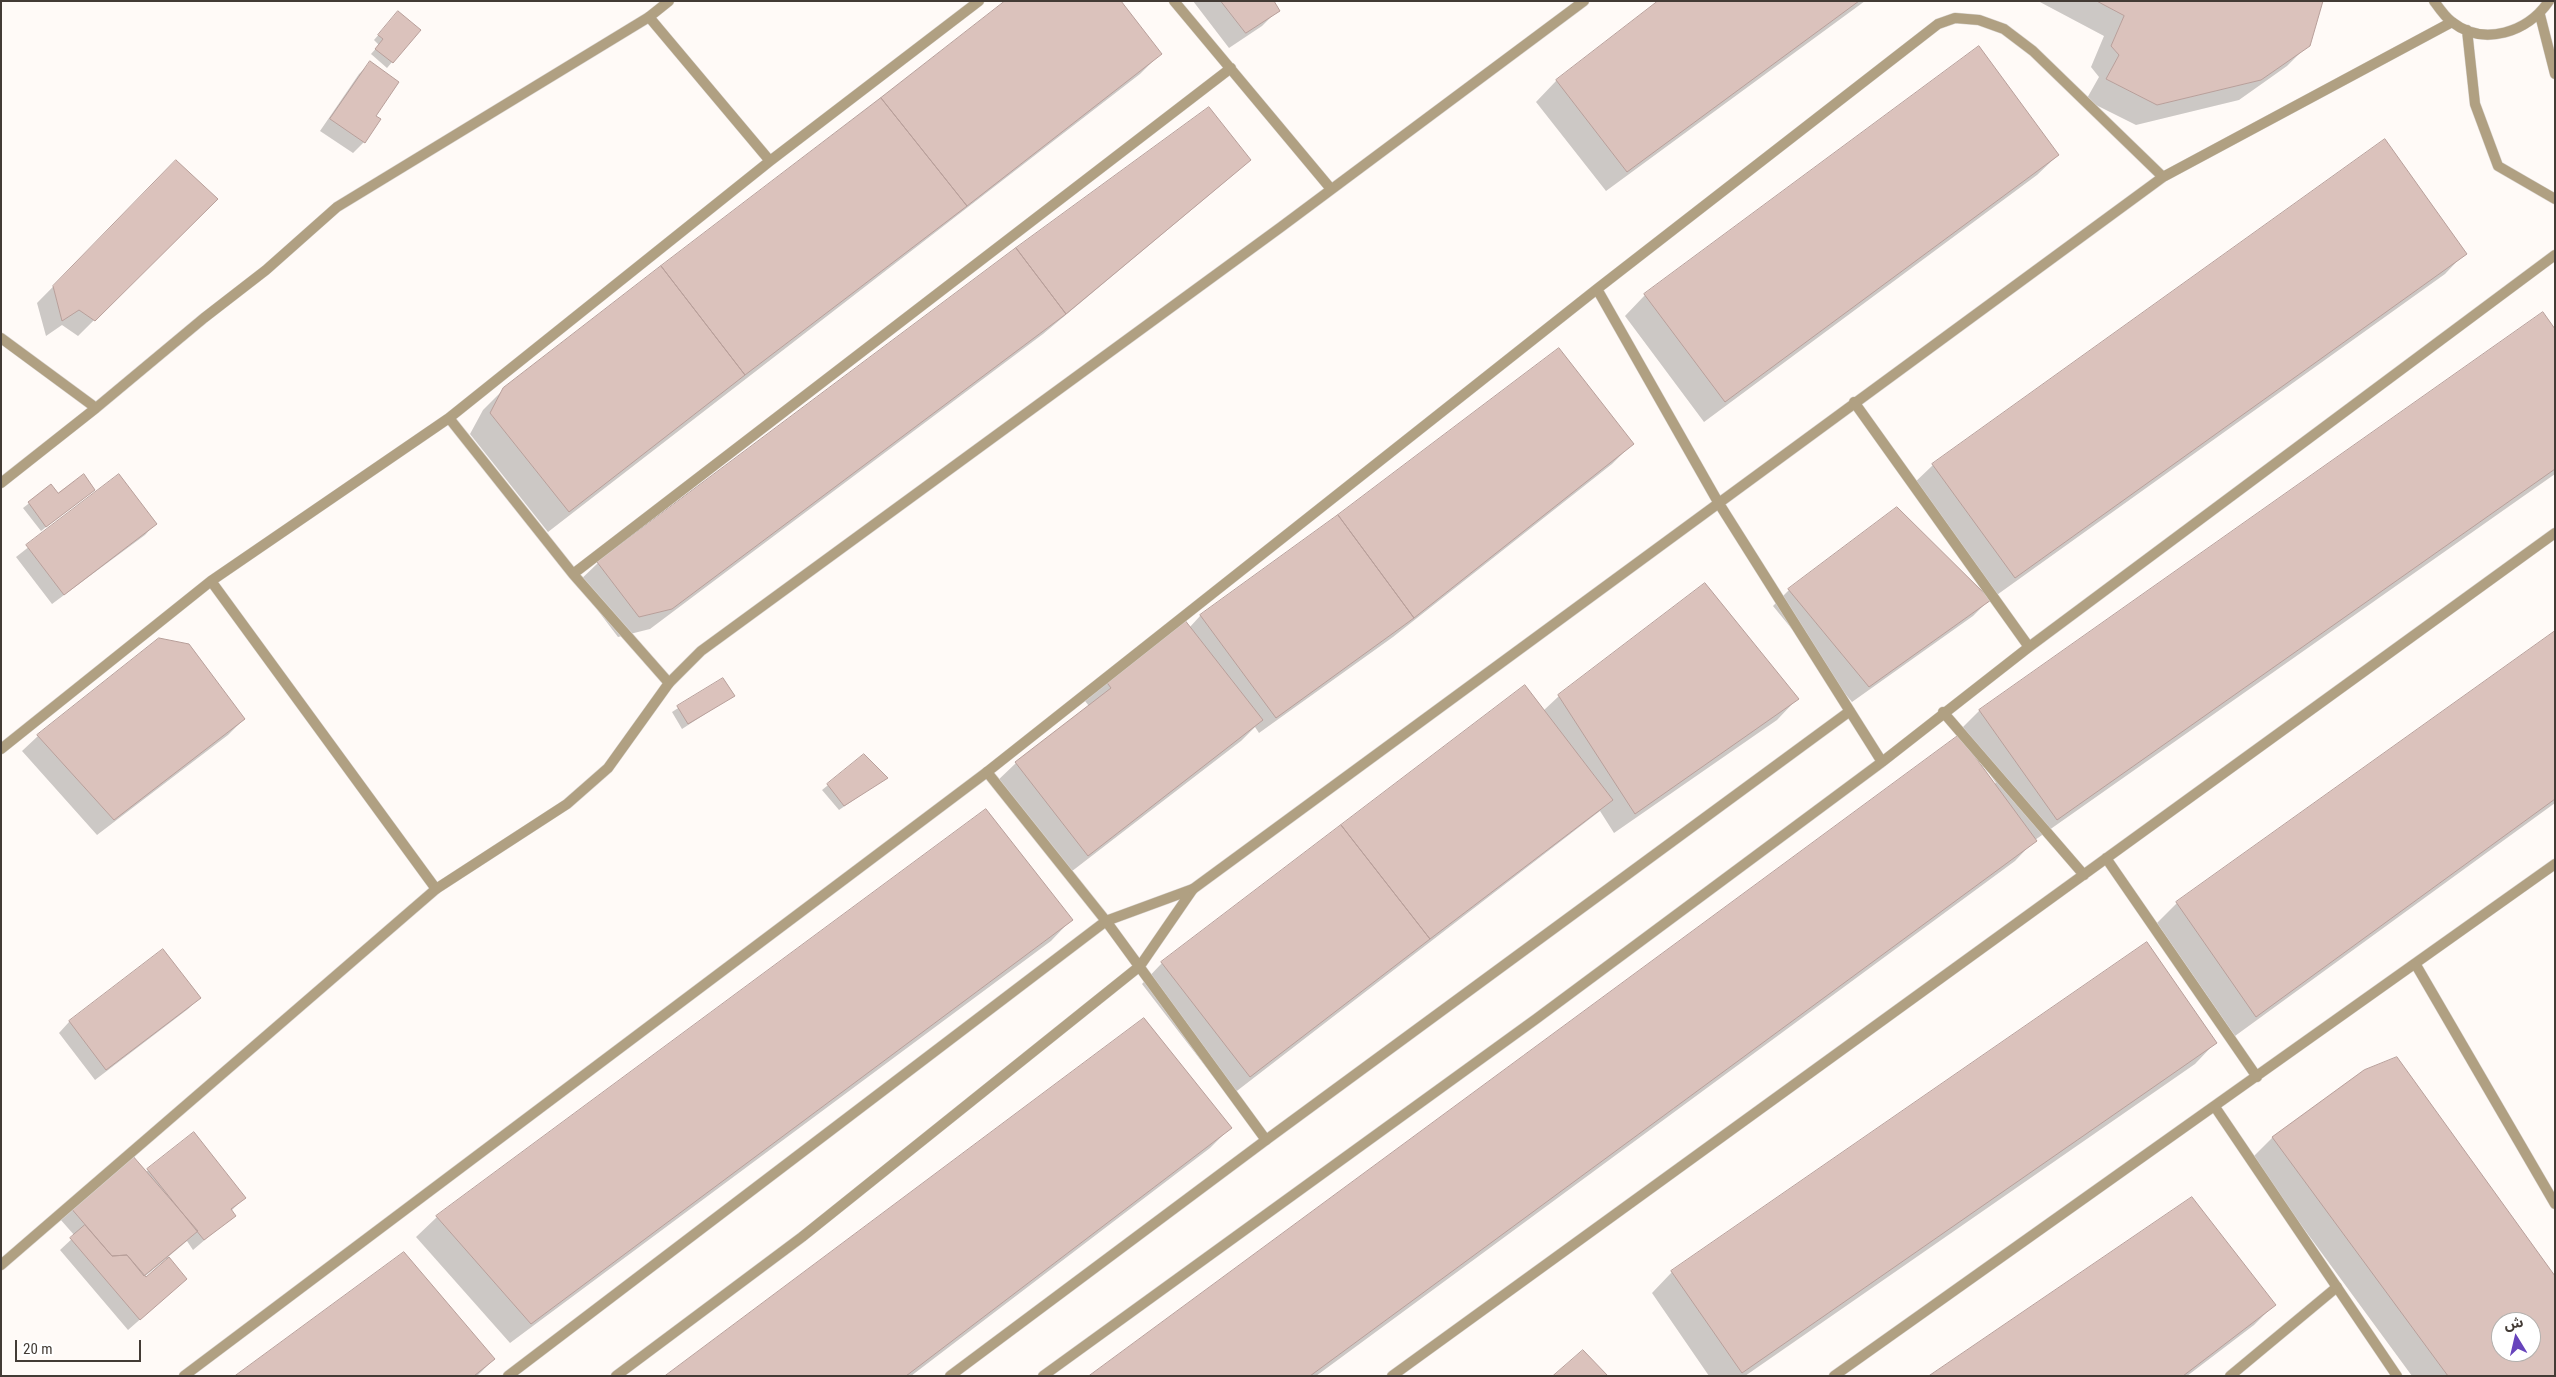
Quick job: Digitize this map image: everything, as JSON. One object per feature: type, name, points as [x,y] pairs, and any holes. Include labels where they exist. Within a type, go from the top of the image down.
[{"type":"street","points":[[1,482],[96,408],[204,318],[266,270],[337,207],[649,17],[669,1]]},
{"type":"street","points":[[1,749],[211,580],[449,418],[770,161],[979,1]]},
{"type":"street","points":[[1174,1],[1331,189]]},
{"type":"street","points":[[1,1266],[436,889],[568,804],[608,768],[670,683],[701,652],[1584,1]]},
{"type":"street","points":[[2434,1],[2452,22],[2467,30],[2493,35],[2518,30],[2540,15],[2549,1]]},
{"type":"street","points":[[2540,15],[2555,74]]},
{"type":"street","points":[[649,17],[770,161]]},
{"type":"street","points":[[184,1376],[987,772],[1597,289],[1938,24],[1956,18],[1979,20],[2004,29],[2033,51],[2163,177]]},
{"type":"street","points":[[508,1376],[1106,921],[1193,889],[2163,177],[2452,22]]},
{"type":"street","points":[[2467,30],[2475,104],[2498,166],[2555,199]]},
{"type":"street","points":[[573,574],[1230,68]]},
{"type":"street","points":[[1043,1376],[1536,1019],[1882,762],[1943,712],[2029,647],[2555,255]]},
{"type":"street","points":[[1597,289],[1718,502],[1882,762]]},
{"type":"street","points":[[1,338],[96,408]]},
{"type":"street","points":[[1854,402],[2029,647]]},
{"type":"street","points":[[449,418],[573,574],[670,683]]},
{"type":"street","points":[[1392,1376],[2555,533]]},
{"type":"street","points":[[211,580],[436,889]]},
{"type":"street","points":[[950,1376],[1266,1140],[1850,711]]},
{"type":"street","points":[[1943,712],[2084,875]]},
{"type":"street","points":[[987,772],[1106,921],[1266,1140]]},
{"type":"street","points":[[2106,858],[2257,1077]]},
{"type":"street","points":[[1834,1376],[2416,965],[2555,864]]},
{"type":"street","points":[[616,1376],[802,1237],[1140,966],[1193,889]]},
{"type":"street","points":[[2416,965],[2555,1204]]},
{"type":"street","points":[[2215,1107],[2397,1376]]},
{"type":"street","points":[[2230,1376],[2337,1287]]},
{"type":"building","points":[[1005,1],[1121,1],[1162,54],[967,206],[881,98]]},
{"type":"building","points":[[1221,1],[1274,1],[1280,11],[1246,33]]},
{"type":"building","points":[[1658,1],[1859,1],[1627,172],[1556,80]]},
{"type":"building","points":[[2097,1],[2323,1],[2310,46],[2261,80],[2157,105],[2106,79],[2119,55],[2111,46],[2124,16]]},
{"type":"building","points":[[398,11],[421,30],[393,63],[375,49],[383,39],[378,35]]},
{"type":"building","points":[[1979,46],[2059,155],[1725,402],[1644,294]]},
{"type":"building","points":[[370,61],[399,82],[376,116],[381,119],[365,143],[330,119]]},
{"type":"building","points":[[881,98],[967,206],[745,375],[661,266]]},
{"type":"building","points":[[1209,107],[1251,160],[1066,314],[1016,248]]},
{"type":"building","points":[[2385,139],[2467,254],[2015,578],[1932,464]]},
{"type":"building","points":[[176,160],[218,199],[95,321],[79,310],[62,321],[53,286]]},
{"type":"building","points":[[1016,248],[1066,314],[672,609],[639,617],[597,562]]},
{"type":"building","points":[[661,266],[745,375],[569,512],[490,413],[503,388]]},
{"type":"building","points":[[2543,312],[2555,329],[2555,469],[2057,820],[1979,710]]},
{"type":"building","points":[[1559,348],[1634,444],[1414,618],[1338,515]]},
{"type":"building","points":[[84,474],[95,490],[46,527],[28,502],[51,484],[58,493]]},
{"type":"building","points":[[119,474],[157,524],[64,595],[26,545]]},
{"type":"building","points":[[1897,507],[1991,600],[1869,687],[1788,589]]},
{"type":"building","points":[[1338,515],[1414,618],[1276,718],[1200,615]]},
{"type":"building","points":[[1705,583],[1799,699],[1635,814],[1558,695]]},
{"type":"building","points":[[1184,619],[1263,720],[1088,856],[1015,762],[1111,688],[1105,680]]},
{"type":"building","points":[[2555,631],[2555,799],[2256,1017],[2176,902]]},
{"type":"building","points":[[159,638],[189,644],[245,719],[114,820],[37,735]]},
{"type":"building","points":[[723,678],[735,696],[688,724],[677,706]]},
{"type":"building","points":[[1525,685],[1613,800],[1430,939],[1341,825]]},
{"type":"building","points":[[1959,735],[2037,841],[1310,1376],[1089,1376]]},
{"type":"building","points":[[864,754],[888,778],[844,806],[827,784]]},
{"type":"building","points":[[986,809],[1073,920],[531,1324],[436,1216]]},
{"type":"building","points":[[1341,825],[1430,939],[1250,1077],[1161,962]]},
{"type":"building","points":[[2147,942],[2217,1043],[1742,1373],[1671,1271]]},
{"type":"building","points":[[163,949],[201,998],[106,1070],[69,1021]]},
{"type":"building","points":[[1144,1018],[1232,1128],[906,1376],[665,1376]]},
{"type":"building","points":[[2397,1057],[2555,1276],[2555,1376],[2448,1376],[2272,1137],[2364,1070]]},
{"type":"building","points":[[194,1132],[246,1198],[231,1209],[236,1216],[204,1240],[147,1169]]},
{"type":"building","points":[[132,1155],[198,1231],[144,1276],[127,1255],[112,1256],[70,1207]]},
{"type":"building","points":[[2192,1197],[2276,1305],[2183,1376],[1929,1376]]},
{"type":"building","points":[[85,1225],[112,1256],[127,1255],[146,1277],[169,1257],[187,1279],[140,1320],[70,1238]]},
{"type":"building","points":[[404,1252],[495,1359],[474,1376],[235,1376]]},
{"type":"building","points":[[1583,1350],[1608,1376],[1553,1376]]}]
